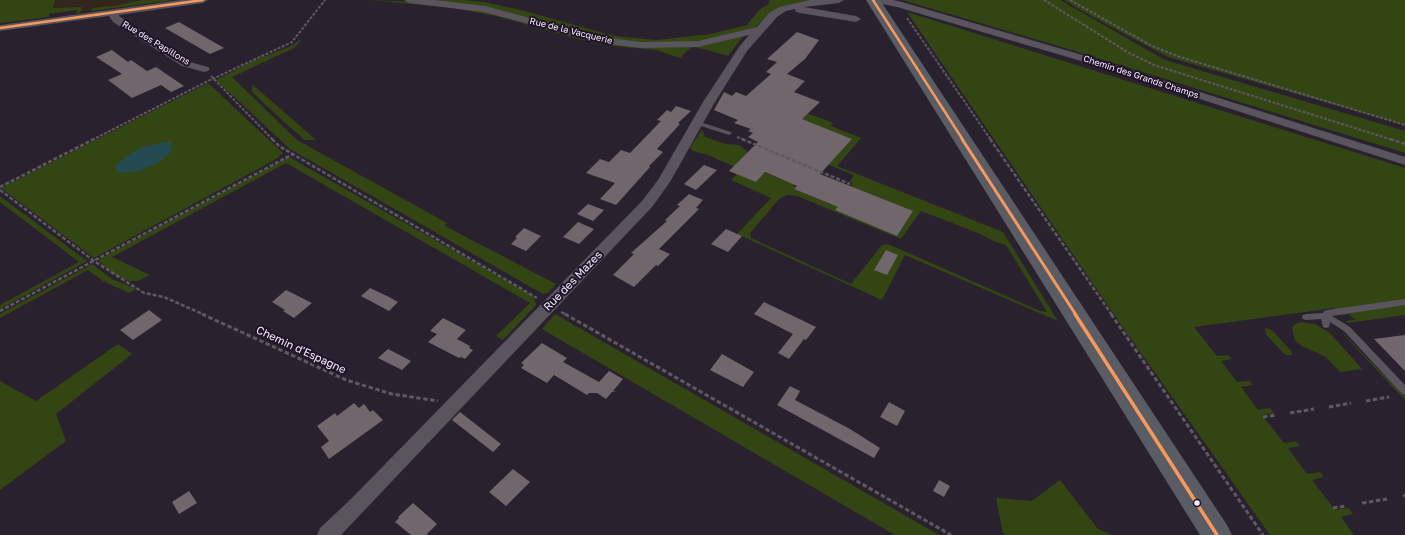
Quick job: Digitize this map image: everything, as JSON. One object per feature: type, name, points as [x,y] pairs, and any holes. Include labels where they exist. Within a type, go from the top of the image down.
[{"type":"main road","points":[[874,0],[1217,535]]},
{"type":"street","name":"Rue des Papillons","points":[[0,28],[204,0]]},
{"type":"street","name":"Rue de la Vacquerie","points":[[409,0],[485,9],[593,38],[641,45],[679,46],[698,44],[758,30]]},
{"type":"street","name":"Rue des Mazes","points":[[327,535],[647,204],[663,182],[727,73],[758,30],[777,12],[810,3],[839,0]]},
{"type":"street","name":"Chemin des Grands Champs","points":[[874,0],[898,4],[1092,62],[1405,161]]},
{"type":"street","points":[[789,8],[856,19]]},
{"type":"street","name":"Rue des Papillons","points":[[114,12],[114,17],[117,20],[167,52],[186,64],[204,69]]},
{"type":"lane","points":[[697,123],[729,133]]},
{"type":"lane","points":[[1326,321],[1328,313],[1405,302]]},
{"type":"lane","points":[[1306,317],[1326,321],[1347,329],[1405,390]]},
{"type":"path","points":[[0,187],[214,79],[292,42],[325,0]]},
{"type":"path","points":[[1044,0],[1129,53],[1154,65],[1405,144]]},
{"type":"path","points":[[1070,0],[1152,46],[1173,54],[1405,125]]},
{"type":"path","points":[[898,4],[1263,535]]},
{"type":"path","points":[[204,69],[280,146],[549,305],[951,535]]},
{"type":"path","points":[[729,133],[749,143],[850,184]]},
{"type":"path","points":[[0,311],[293,154]]},
{"type":"path","name":"Chemin d'Espagne","points":[[0,190],[94,260],[144,292],[164,297],[346,380],[392,394],[456,403]]},
{"type":"path","points":[[1366,401],[1389,397]]},
{"type":"path","points":[[1329,407],[1351,403]]},
{"type":"path","points":[[1290,412],[1314,409]]},
{"type":"path","points":[[1263,417],[1276,415]]},
{"type":"path","points":[[1362,503],[1387,499]]},
{"type":"path","points":[[1334,508],[1346,506]]},
{"type":"shaded area","points":[[47,0],[175,0],[76,13],[77,10],[48,14]]},
{"type":"green space","points":[[0,0],[55,0],[53,8],[82,7],[80,13],[76,13],[77,10],[49,14],[49,17],[0,23]]},
{"type":"green space","points":[[142,0],[175,0],[91,11],[93,8],[109,7]]},
{"type":"green space","points":[[370,0],[412,2],[491,12],[568,33],[650,47],[744,35],[728,56],[696,47],[690,48],[680,58],[656,50],[614,46],[579,39],[496,16],[453,8]]},
{"type":"green space","points":[[418,0],[464,0],[484,2],[521,10],[614,36],[657,40],[711,34],[747,25],[760,9],[768,5],[770,0],[815,0],[772,11],[756,27],[746,31],[712,40],[664,45],[610,40],[508,13]]},
{"type":"green space","points":[[902,0],[1060,0],[1165,60],[1405,131],[1405,153],[1055,45]]},
{"type":"green space","points":[[1064,0],[1405,0],[1405,125],[1168,57]]},
{"type":"green space","points":[[907,12],[1405,168],[1405,315],[1347,323],[1346,321],[1355,320],[1349,314],[1340,315],[1334,308],[1194,327],[1217,356],[1228,355],[1232,359],[1221,361],[1237,382],[1249,381],[1253,385],[1241,387],[1258,410],[1270,408],[1274,413],[1262,415],[1284,443],[1296,441],[1300,446],[1288,448],[1307,474],[1320,472],[1324,477],[1312,480],[1335,510],[1349,508],[1353,514],[1341,517],[1354,535],[1270,535],[1124,329]]},
{"type":"green space","points":[[303,38],[294,48],[232,77],[297,140],[447,223],[445,226],[556,284],[548,293],[543,294],[290,149],[216,80],[255,60],[289,47]]},
{"type":"green space","points":[[208,83],[283,153],[279,156],[280,157],[94,258],[1,188]]},
{"type":"green space","points":[[252,84],[316,140],[305,140],[285,123],[252,92]]},
{"type":"green space","points":[[804,112],[833,123],[831,126],[861,138],[837,166],[1003,232],[1058,321],[905,255],[882,300],[737,234],[771,198],[731,180],[737,174],[756,182],[760,178],[708,155],[693,151],[690,148],[702,129],[705,137],[726,144],[739,145],[748,152],[739,162],[790,183],[807,169],[793,185],[796,188],[794,189],[832,205],[839,196],[851,188],[852,183],[850,181],[854,175],[824,163],[833,159],[852,139],[798,118]],"holes":[[[788,195],[797,196],[901,239],[921,211],[1006,245],[1047,312],[1040,311],[888,244],[882,245],[851,284],[751,238],[750,233],[780,198]]]},
{"type":"green space","points":[[289,157],[533,296],[536,305],[503,340],[496,336],[530,303],[286,163],[112,257],[150,275],[138,281],[129,281],[113,274],[98,260]]},
{"type":"green space","points":[[0,196],[87,261],[0,309],[0,305],[79,262],[0,202]]},
{"type":"green space","points":[[92,264],[112,279],[136,289],[129,293],[103,281],[88,270],[0,318],[0,314]]},
{"type":"green space","points":[[555,314],[939,535],[895,535],[542,329]]},
{"type":"green space","points":[[1301,322],[1315,324],[1330,333],[1362,369],[1340,372],[1326,357],[1302,346],[1295,340],[1292,328],[1295,324]]},
{"type":"green space","points":[[1265,328],[1273,331],[1291,351],[1292,355],[1286,355],[1283,353],[1266,334]]},
{"type":"green space","points":[[1343,334],[1405,397],[1405,400]]},
{"type":"green space","points":[[118,344],[132,354],[56,414],[66,441],[0,490],[0,381],[36,401]]},
{"type":"green space","points":[[1060,480],[1098,529],[1112,535],[1006,535],[1003,533],[996,498],[1032,501]]},
{"type":"water","points":[[170,142],[172,146],[170,153],[159,162],[139,171],[120,173],[116,170],[116,165],[133,152],[143,147]]},
{"type":"building","points":[[179,22],[224,48],[210,54],[165,28]]},
{"type":"building","points":[[797,32],[819,40],[805,59],[787,74],[805,81],[794,92],[820,102],[802,119],[852,139],[820,174],[913,211],[897,236],[835,210],[838,207],[794,189],[797,186],[765,172],[756,182],[729,171],[758,142],[748,137],[753,133],[748,131],[751,129],[734,123],[738,120],[714,110],[724,92],[732,96],[736,92],[746,96],[771,74],[766,72],[777,62],[767,59]]},
{"type":"building","points":[[112,50],[128,62],[131,60],[147,71],[156,67],[184,86],[171,92],[161,85],[132,98],[108,80],[122,74],[96,57]]},
{"type":"building","points":[[676,106],[691,111],[678,123],[680,124],[657,149],[663,152],[616,205],[600,199],[615,183],[586,173],[600,159],[609,162],[621,150],[630,153],[661,121],[657,120],[667,110],[671,112]]},
{"type":"building","points":[[704,165],[717,170],[696,190],[684,184]]},
{"type":"building","points":[[689,194],[703,200],[696,208],[699,209],[659,249],[670,254],[658,266],[656,265],[634,287],[613,275],[634,254],[631,253],[667,221],[665,220],[680,206],[677,205]]},
{"type":"building","points":[[588,204],[604,210],[593,221],[577,214]]},
{"type":"building","points":[[578,222],[594,229],[579,244],[563,237]]},
{"type":"building","points":[[524,228],[541,236],[526,251],[511,244],[517,238],[515,237]]},
{"type":"building","points":[[726,229],[742,236],[728,252],[711,244]]},
{"type":"building","points":[[886,250],[898,255],[887,275],[874,270]]},
{"type":"building","points":[[370,288],[398,302],[389,311],[361,296]]},
{"type":"building","points":[[286,290],[312,303],[294,318],[272,302]]},
{"type":"building","points":[[764,302],[816,327],[806,340],[804,339],[789,359],[778,353],[793,334],[754,314]]},
{"type":"building","points":[[149,310],[162,320],[133,340],[120,330]]},
{"type":"building","points":[[443,318],[466,330],[457,339],[470,346],[469,348],[473,350],[465,359],[461,357],[459,358],[428,342],[437,334],[430,331]]},
{"type":"building","points":[[1405,335],[1405,371],[1374,339]]},
{"type":"building","points":[[542,343],[567,358],[563,362],[599,382],[609,371],[623,379],[613,391],[616,392],[612,392],[606,399],[597,393],[589,393],[587,395],[554,375],[547,383],[521,368],[524,365],[521,363]]},
{"type":"building","points":[[388,349],[411,361],[402,370],[378,358]]},
{"type":"building","points":[[722,354],[754,372],[743,387],[710,370]]},
{"type":"building","points":[[790,386],[800,391],[795,400],[850,429],[880,448],[874,458],[777,405]]},
{"type":"building","points":[[889,402],[905,411],[897,426],[880,417]]},
{"type":"building","points":[[354,403],[359,408],[364,404],[370,412],[373,410],[383,420],[329,459],[321,447],[329,441],[317,426],[335,413],[337,416]]},
{"type":"building","points":[[460,412],[501,444],[493,452],[452,420]]},
{"type":"building","points":[[513,469],[530,482],[506,506],[489,492]]},
{"type":"building","points":[[939,480],[950,486],[944,497],[933,491]]},
{"type":"building","points":[[189,491],[197,503],[179,514],[172,502]]},
{"type":"building","points":[[413,503],[437,524],[426,535],[411,535],[395,522],[399,518],[398,517]]},
{"type":"transit line","points":[[0,28],[203,0]]},
{"type":"transit line","points":[[873,0],[1217,535]]}]
